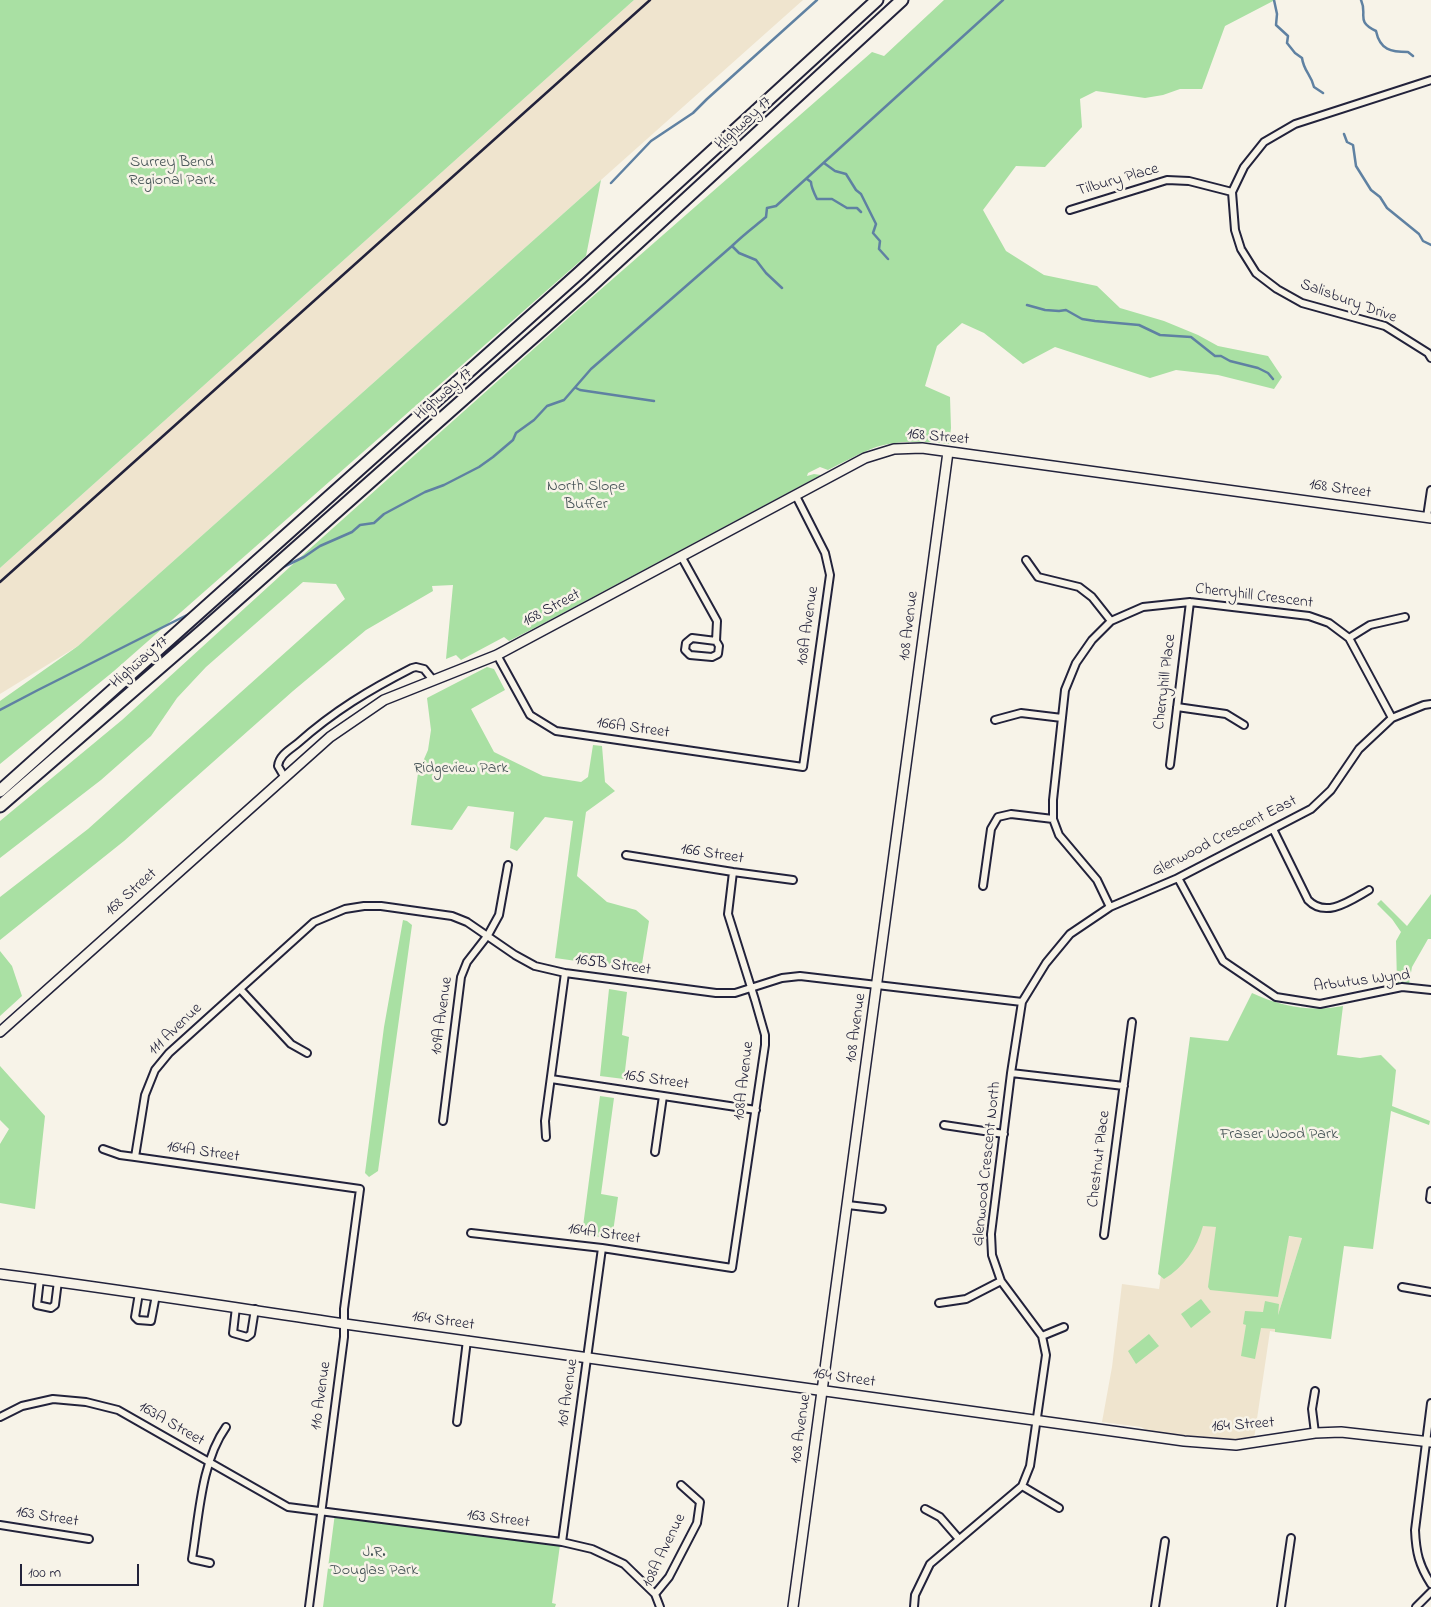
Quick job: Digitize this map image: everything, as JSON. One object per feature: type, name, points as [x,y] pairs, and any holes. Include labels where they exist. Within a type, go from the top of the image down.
[{"type":"highway","name":"Highway 17","points":[[0,791],[18,777],[186,623],[579,274],[877,0]]},
{"type":"highway","name":"Highway 17","points":[[0,806],[202,631],[589,288],[902,0]]},
{"type":"street","points":[[1232,192],[1244,167],[1264,142],[1295,124],[1431,80]]},
{"type":"street","name":"Tilbury Place","points":[[1070,210],[1167,180],[1189,180],[1232,192]]},
{"type":"street","name":"Salisbury Drive","points":[[1232,192],[1235,230],[1241,250],[1256,273],[1277,289],[1302,303],[1384,326],[1430,355]]},
{"type":"street","name":"168 Street","points":[[0,1032],[330,737],[384,700],[497,655],[865,458],[894,449],[922,448],[1429,518]]},
{"type":"street","name":"108 Avenue","points":[[793,1607],[878,985],[948,452]]},
{"type":"street","points":[[1429,518],[1431,490]]},
{"type":"street","name":"108A Avenue","points":[[796,496],[825,553],[830,576],[804,767]]},
{"type":"street","points":[[681,556],[716,621],[716,641],[719,646],[718,654],[712,657],[690,655],[685,650],[686,643],[692,638],[716,641]]},
{"type":"street","points":[[1026,560],[1038,577],[1079,587],[1092,597],[1110,621]]},
{"type":"street","name":"Cherryhill Crescent","points":[[1110,907],[1097,880],[1059,835],[1054,819],[1052,800],[1065,690],[1076,663],[1092,640],[1110,621],[1143,607],[1190,602],[1309,616],[1329,622],[1349,638],[1392,718]]},
{"type":"street","name":"Cherryhill Place","points":[[1170,765],[1190,602]]},
{"type":"street","points":[[1349,638],[1370,625],[1404,617]]},
{"type":"street","name":"166A Street","points":[[497,655],[530,714],[556,732],[804,767]]},
{"type":"street","points":[[285,778],[278,766],[280,758],[349,702],[416,667],[424,669],[433,680]]},
{"type":"street","name":"Glenwood Crescent East","points":[[1110,907],[1178,878],[1311,809],[1331,790],[1359,749],[1392,718],[1424,704],[1431,704]]},
{"type":"street","points":[[1177,707],[1226,714],[1244,724]]},
{"type":"street","points":[[994,720],[1020,713],[1062,718]]},
{"type":"street","points":[[983,886],[991,829],[998,817],[1011,814],[1054,819]]},
{"type":"street","points":[[1273,829],[1312,905],[1330,909],[1369,890]]},
{"type":"street","name":"166 Street","points":[[626,854],[793,880]]},
{"type":"street","name":"109A Avenue","points":[[443,1122],[461,977],[467,962],[488,935],[499,915],[508,865]]},
{"type":"street","name":"108A Avenue","points":[[732,1268],[765,1045],[765,1035],[728,914],[733,872]]},
{"type":"street","name":"Arbutus Wynd","points":[[1178,878],[1223,961],[1276,997],[1320,1004],[1402,987],[1431,990]]},
{"type":"street","name":"165B Street","points":[[240,989],[314,922],[345,909],[381,906],[452,916],[467,922],[515,955],[535,966],[565,973],[704,992],[735,993],[782,978],[800,976],[1022,1002]]},
{"type":"street","name":"Glenwood Crescent North","points":[[914,1607],[915,1595],[930,1564],[1022,1486],[1030,1466],[1046,1355],[1042,1336],[1001,1281],[992,1255],[991,1234],[1011,1073],[1022,1002],[1046,962],[1070,934],[1110,907]]},
{"type":"street","points":[[546,1137],[546,1121],[565,973]]},
{"type":"street","points":[[240,989],[290,1044],[307,1053]]},
{"type":"street","name":"111 Avenue","points":[[135,1157],[145,1094],[155,1070],[169,1053],[240,989]]},
{"type":"street","name":"Chestnut Place","points":[[1104,1235],[1132,1022]]},
{"type":"street","points":[[1011,1073],[1124,1086]]},
{"type":"street","name":"165 Street","points":[[551,1079],[756,1110]]},
{"type":"street","points":[[656,1152],[662,1096]]},
{"type":"street","points":[[944,1125],[1004,1134]]},
{"type":"street","name":"164A Street","points":[[103,1149],[120,1155],[360,1189]]},
{"type":"street","name":"110 Avenue","points":[[309,1607],[344,1337],[344,1309],[360,1189]]},
{"type":"street","points":[[848,1205],[882,1209]]},
{"type":"street","name":"164A Street","points":[[471,1233],[602,1248],[732,1268]]},
{"type":"street","name":"109 Avenue","points":[[562,1542],[602,1248]]},
{"type":"street","name":"164 Street","points":[[0,1274],[255,1309],[344,1324],[823,1392],[1216,1444],[1246,1444],[1315,1433],[1341,1432],[1428,1442]]},
{"type":"street","points":[[40,1279],[37,1305],[51,1308],[55,1305],[58,1281]]},
{"type":"street","points":[[939,1303],[966,1299],[1001,1281]]},
{"type":"street","points":[[1402,1287],[1431,1292]]},
{"type":"street","points":[[139,1293],[135,1317],[138,1320],[151,1321],[156,1295]]},
{"type":"street","points":[[236,1307],[233,1334],[247,1337],[251,1334],[255,1309]]},
{"type":"street","points":[[1042,1336],[1064,1326]]},
{"type":"street","points":[[457,1422],[467,1340]]},
{"type":"street","points":[[1315,1391],[1312,1408],[1315,1433]]},
{"type":"street","name":"163A Street","points":[[0,1417],[22,1406],[53,1399],[86,1402],[118,1410],[288,1507],[321,1511]]},
{"type":"street","points":[[1431,1403],[1428,1442],[1415,1530],[1416,1550],[1421,1569],[1431,1584]]},
{"type":"street","points":[[210,1563],[192,1559],[208,1462],[218,1437],[226,1426]]},
{"type":"street","name":"108A Avenue","points":[[660,1607],[656,1594],[669,1577],[697,1523],[700,1502],[680,1485]]},
{"type":"street","points":[[1022,1486],[1059,1508]]},
{"type":"street","points":[[925,1509],[940,1517],[959,1539]]},
{"type":"street","name":"163 Street","points":[[321,1511],[562,1542],[592,1549],[624,1564],[656,1594]]},
{"type":"street","name":"163 Street","points":[[0,1525],[89,1539]]},
{"type":"street","points":[[1281,1607],[1291,1538]]},
{"type":"street","points":[[1155,1607],[1164,1541]]},
{"type":"street","points":[[1416,1607],[1431,1592]]},
{"type":"shaded area","points":[[634,0],[803,0],[78,646],[0,694],[0,568]]},
{"type":"shaded area","points":[[1169,1221],[1302,1238],[1278,1315],[1275,1332],[1270,1331],[1254,1439],[1212,1439],[1148,1431],[1141,1427],[1102,1422],[1112,1367],[1122,1284],[1159,1289]]},
{"type":"green space","name":"Surrey Bend Regional Park","points":[[0,0],[634,0],[0,568]]},
{"type":"green space","name":"North Slope Buffer","points":[[944,0],[1275,0],[1225,26],[1202,89],[1180,89],[1163,95],[1145,98],[1096,91],[1080,99],[1082,127],[1045,167],[1016,166],[983,210],[1006,251],[1044,275],[1097,286],[1120,308],[1164,321],[1198,335],[1218,346],[1268,356],[1282,377],[1274,389],[1218,375],[1176,370],[1150,378],[1055,347],[1023,364],[984,333],[962,323],[937,346],[925,386],[950,397],[951,428],[949,444],[919,442],[889,444],[865,451],[828,470],[820,467],[808,473],[807,476],[821,475],[509,641],[504,637],[461,660],[456,655],[446,659],[453,585],[432,586],[433,591],[366,630],[293,691],[124,841],[0,940],[0,897],[88,829],[345,599],[336,584],[303,582],[206,667],[177,698],[151,736],[101,780],[0,858],[0,821],[122,720],[314,545],[575,312],[872,52],[884,56]]},
{"type":"green space","points":[[601,180],[586,256],[114,671],[0,764],[0,701],[78,646]]},
{"type":"green space","name":"Ridgeview Park","points":[[487,667],[494,669],[505,690],[471,709],[494,752],[543,776],[581,782],[588,777],[593,745],[602,746],[605,782],[615,791],[586,812],[577,876],[607,902],[636,910],[649,921],[641,970],[555,958],[573,821],[545,817],[517,851],[510,848],[514,812],[468,806],[452,830],[411,825],[418,773],[428,750],[431,730],[427,698]]},
{"type":"green space","points":[[1431,894],[1431,939],[1428,939],[1412,967],[1409,984],[1397,983],[1396,941],[1401,932],[1392,919],[1377,904],[1381,900],[1407,926]]},
{"type":"green space","points":[[403,920],[412,925],[378,1171],[369,1177],[365,1173],[384,1027]]},
{"type":"green space","points":[[0,951],[12,966],[22,996],[0,1016]]},
{"type":"green space","points":[[609,989],[627,992],[622,1035],[629,1037],[624,1079],[600,1076]]},
{"type":"green space","name":"Fraser Wood Park","points":[[1252,993],[1274,1002],[1297,1007],[1331,1008],[1343,1006],[1337,1055],[1360,1058],[1381,1055],[1396,1070],[1392,1106],[1430,1121],[1429,1125],[1391,1111],[1373,1249],[1344,1246],[1331,1339],[1275,1332],[1275,1329],[1261,1328],[1255,1359],[1241,1356],[1246,1325],[1243,1324],[1245,1311],[1263,1312],[1265,1301],[1279,1304],[1278,1315],[1302,1238],[1289,1236],[1278,1297],[1210,1290],[1208,1287],[1216,1227],[1203,1226],[1197,1242],[1184,1263],[1164,1279],[1158,1274],[1190,1037],[1228,1041]]},
{"type":"green space","points":[[0,1066],[45,1116],[35,1209],[0,1203],[0,1144],[9,1129],[0,1120]]},
{"type":"green space","points":[[600,1096],[614,1098],[601,1194],[618,1197],[612,1239],[582,1234]]},
{"type":"green space","points":[[1201,1299],[1211,1312],[1191,1328],[1181,1314]]},
{"type":"green space","points":[[1149,1334],[1159,1346],[1136,1364],[1128,1351]]},
{"type":"green space","name":"J.R. Douglas Park","points":[[335,1513],[560,1545],[552,1603],[556,1604],[555,1607],[323,1607]]},
{"type":"waterway","points":[[611,183],[651,141],[693,113],[817,0]]},
{"type":"waterway","points":[[281,568],[304,557],[320,546],[352,532],[360,525],[374,523],[384,514],[425,492],[444,485],[479,467],[493,457],[513,440],[516,433],[534,420],[547,406],[564,400],[591,369],[766,217],[767,208],[776,206],[1003,0]]},
{"type":"waterway","points":[[1274,0],[1277,14],[1276,25],[1288,36],[1287,43],[1302,58],[1304,67],[1314,87],[1323,93]]},
{"type":"waterway","points":[[1361,0],[1364,21],[1376,31],[1383,46],[1391,50],[1408,52],[1413,56]]},
{"type":"waterway","points":[[1344,134],[1347,142],[1353,145],[1356,166],[1371,190],[1380,197],[1387,208],[1419,234],[1423,241],[1431,245]]},
{"type":"waterway","points":[[824,163],[835,171],[846,174],[856,190],[861,194],[876,224],[873,233],[880,241],[879,249],[888,259]]},
{"type":"waterway","points":[[807,179],[811,182],[817,199],[832,199],[847,208],[857,208],[861,212]]},
{"type":"waterway","points":[[732,246],[739,253],[756,260],[766,273],[782,288]]},
{"type":"waterway","points":[[1027,305],[1045,310],[1066,310],[1082,319],[1139,325],[1160,335],[1191,337],[1215,356],[1221,356],[1230,361],[1258,368],[1268,373],[1273,379]]},
{"type":"waterway","points":[[576,388],[654,401]]},
{"type":"waterway","points":[[225,596],[245,586]]},
{"type":"waterway","points":[[0,710],[191,613]]},
{"type":"railway","points":[[0,582],[650,0]]}]
